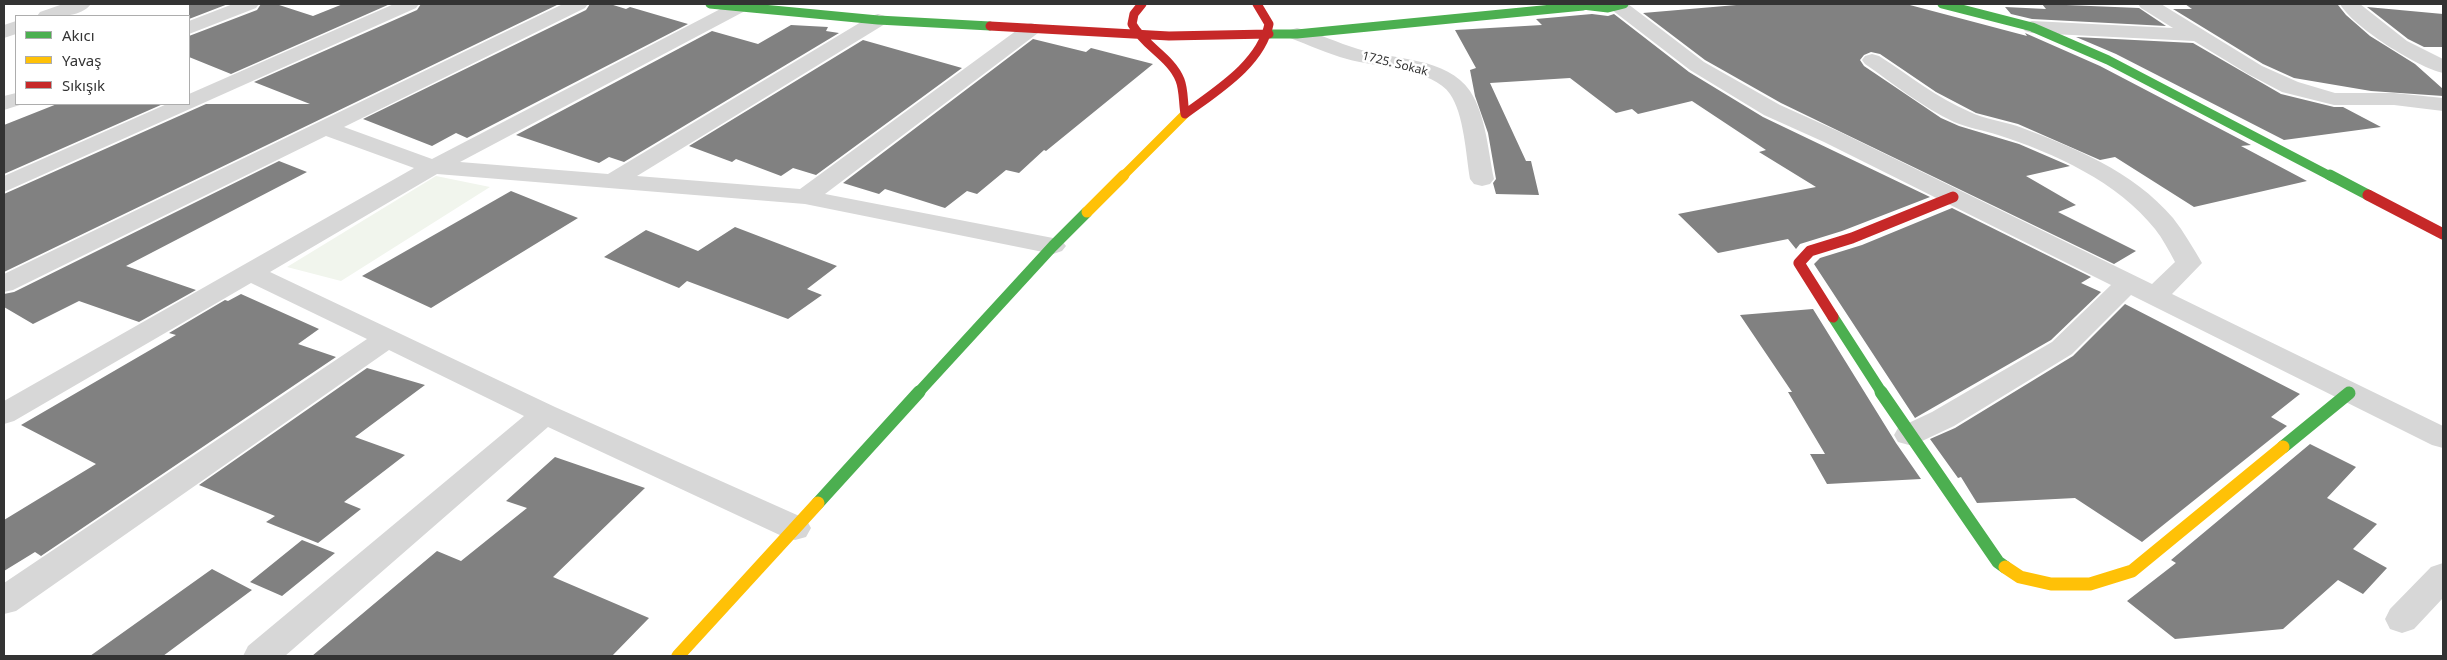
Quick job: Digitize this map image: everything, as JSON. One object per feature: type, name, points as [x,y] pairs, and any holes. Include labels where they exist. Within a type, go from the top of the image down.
[{"type":"street","points":[[49,15],[81,4]]},
{"type":"street","points":[[190,28],[249,4]]},
{"type":"street","points":[[190,102],[409,4]]},
{"type":"street","points":[[4,284],[322,127],[578,4]]},
{"type":"street","points":[[710,4],[878,20],[1031,29],[1137,35],[1267,36],[1578,5],[1608,8],[1622,5],[1697,66],[1772,110],[2443,438]]},
{"type":"street","points":[[1142,4],[1134,10],[1131,23],[1137,35],[1178,75],[1184,114]]},
{"type":"street","points":[[678,656],[1053,246],[1184,114],[1248,62],[1267,36],[1269,25],[1265,14],[1257,4]]},
{"type":"street","points":[[1942,4],[2032,27],[2108,60],[2443,234]]},
{"type":"street","points":[[2148,4],[2255,70],[2290,87],[2334,99],[2394,99],[2443,105]]},
{"type":"street","points":[[2349,4],[2367,21],[2400,45],[2443,68]]},
{"type":"street","points":[[4,414],[433,166],[738,7]]},
{"type":"street","points":[[613,180],[878,20]]},
{"type":"street","points":[[2032,27],[2199,36]]},
{"type":"street","points":[[805,197],[1031,29]]},
{"type":"street","name":"1725. Sokak","points":[[1297,34],[1355,55],[1411,66],[1433,74],[1454,85],[1460,92],[1465,104],[1482,179]]},
{"type":"street","points":[[1872,60],[1943,107],[1973,122],[2002,129],[2053,148],[2078,160],[2129,191],[2164,224],[2189,263],[2154,297]]},
{"type":"street","points":[[4,185],[183,105]]},
{"type":"street","points":[[322,127],[433,166],[805,197],[1053,246]]},
{"type":"street","points":[[1953,197],[1852,238],[1810,252],[1799,264],[1909,435],[1998,562],[2020,577],[2051,584],[2090,584],[2132,571],[2349,393]]},
{"type":"street","points":[[250,273],[545,414],[795,528]]},
{"type":"street","points":[[1909,435],[1943,418],[2062,348],[2127,284]]},
{"type":"street","points":[[4,601],[388,338]]},
{"type":"street","points":[[261,656],[545,414]]},
{"type":"street","points":[[2402,620],[2443,576]]},
{"type":"shaded area","points":[[436,176],[490,187],[341,281],[287,267]]},
{"type":"building","points":[[189,4],[228,4],[190,19]]},
{"type":"building","points":[[261,4],[276,4],[313,16],[343,4],[390,4],[231,74],[190,57],[190,36],[257,10]]},
{"type":"building","points":[[421,4],[559,4],[4,272],[4,194],[206,104],[310,104],[254,82],[417,10]]},
{"type":"building","points":[[590,4],[610,4],[626,9],[630,7],[688,24],[467,138],[456,133],[432,146],[363,119],[586,10]]},
{"type":"building","points":[[1748,4],[1906,4],[2027,36],[2025,33],[2100,66],[2251,145],[2241,146],[2307,181],[2194,207],[2115,157],[2100,160],[2018,124],[1976,113],[1936,92],[1880,54],[1871,52],[1864,55],[1860,60],[1864,66],[1941,118],[1959,126],[2019,144],[2070,166],[2026,176],[2076,205],[2058,212],[2136,251],[2114,264],[1781,103],[1705,60],[1643,13]]},
{"type":"building","points":[[2042,4],[2139,8],[2166,26],[2032,19],[2011,14],[2005,7],[2046,9]]},
{"type":"building","points":[[2185,4],[2338,5],[2346,15],[2370,36],[2415,64],[2443,89],[2443,96],[2371,91],[2294,78],[2263,64],[2173,9],[2192,9]]},
{"type":"building","points":[[2367,7],[2443,14],[2443,47],[2424,47],[2408,39]]},
{"type":"building","points":[[1592,14],[1608,16],[1614,14],[1689,72],[1763,117],[1930,197],[1842,231],[1800,244],[1796,249],[1788,239],[1718,253],[1678,214],[1816,187],[1759,152],[1766,150],[1692,101],[1638,114],[1632,109],[1616,113],[1570,78],[1490,83],[1526,161],[1531,161],[1539,195],[1496,194],[1493,183],[1496,179],[1488,133],[1475,96],[1470,70],[1476,68],[1455,30],[1542,25],[1536,19]]},
{"type":"building","points":[[791,25],[828,27],[826,31],[839,33],[624,162],[609,157],[599,163],[516,135],[712,31],[758,44]]},
{"type":"building","points":[[2076,37],[2193,43],[2281,94],[2334,107],[2343,107],[2381,127],[2284,140],[2116,54]]},
{"type":"building","points":[[1033,39],[1086,52],[1091,48],[1153,64],[1046,151],[1044,150],[1019,173],[1006,170],[977,194],[967,191],[945,208],[885,189],[879,194],[843,183]]},
{"type":"building","points":[[863,40],[962,68],[816,175],[793,168],[781,176],[736,159],[732,162],[689,146]]},
{"type":"building","points":[[54,105],[161,105],[4,174],[4,125]]},
{"type":"building","points":[[279,161],[307,172],[126,266],[196,290],[139,322],[79,301],[33,324],[4,307],[4,294],[14,292]]},
{"type":"building","points":[[511,191],[578,218],[431,308],[362,276]]},
{"type":"building","points":[[1952,208],[2091,277],[2081,283],[2101,292],[2051,340],[1915,418],[1814,264],[1820,258],[1862,245]]},
{"type":"building","points":[[735,227],[837,266],[807,289],[822,295],[788,319],[687,281],[679,288],[604,257],[646,230],[698,251]]},
{"type":"building","points":[[241,294],[319,329],[298,344],[336,357],[41,556],[35,552],[4,571],[4,520],[96,464],[21,425],[176,335],[169,333],[225,300],[228,301]]},
{"type":"building","points":[[2125,304],[2300,394],[2271,417],[2287,426],[2142,542],[2075,498],[1977,503],[1961,477],[1958,478],[1930,439],[1955,428],[2073,356]]},
{"type":"building","points":[[1813,309],[1896,443],[1921,479],[1827,484],[1810,454],[1825,454],[1788,392],[1792,392],[1740,315]]},
{"type":"building","points":[[367,368],[425,385],[355,437],[405,455],[344,502],[361,509],[318,543],[266,522],[275,516],[199,485]]},
{"type":"building","points":[[2310,444],[2356,467],[2327,498],[2377,524],[2353,549],[2387,568],[2363,594],[2338,580],[2283,629],[2175,639],[2127,601],[2176,563],[2171,560]]},
{"type":"building","points":[[555,457],[645,488],[553,577],[649,618],[612,656],[312,656],[437,551],[461,561],[527,508],[506,501]]},
{"type":"building","points":[[302,540],[335,553],[282,596],[250,582]]},
{"type":"building","points":[[212,569],[252,590],[163,656],[90,656]]},
{"type":"traffic: fast","points":[[710,4],[878,20],[990,26]]},
{"type":"traffic: fast","points":[[1574,4],[1608,8],[1624,4]]},
{"type":"traffic: fast","points":[[1942,4],[2032,27],[2108,60],[2368,195]]},
{"type":"traffic: fast","points":[[1269,34],[1297,34],[1583,6]]},
{"type":"traffic: fast","points":[[818,503],[1053,246],[1087,212]]},
{"type":"traffic: fast","points":[[1833,317],[1909,435],[1998,562],[2005,567]]},
{"type":"traffic: fast","points":[[2283,447],[2349,393]]},
{"type":"traffic: slow","points":[[1087,212],[1185,114]]},
{"type":"traffic: slow","points":[[2005,567],[2020,577],[2051,584],[2090,584],[2132,571],[2283,447]]},
{"type":"traffic: slow","points":[[678,656],[818,503]]},
{"type":"traffic: jam","points":[[1142,4],[1134,14],[1132,24],[1142,39],[1168,62],[1178,76],[1185,114],[1236,74],[1249,61],[1267,36],[1269,24],[1257,4]]},
{"type":"traffic: jam","points":[[990,26],[1169,36],[1269,34]]},
{"type":"traffic: jam","points":[[2368,195],[2443,234]]},
{"type":"traffic: jam","points":[[1833,317],[1799,263],[1810,251],[1852,238],[1953,197]]}]
